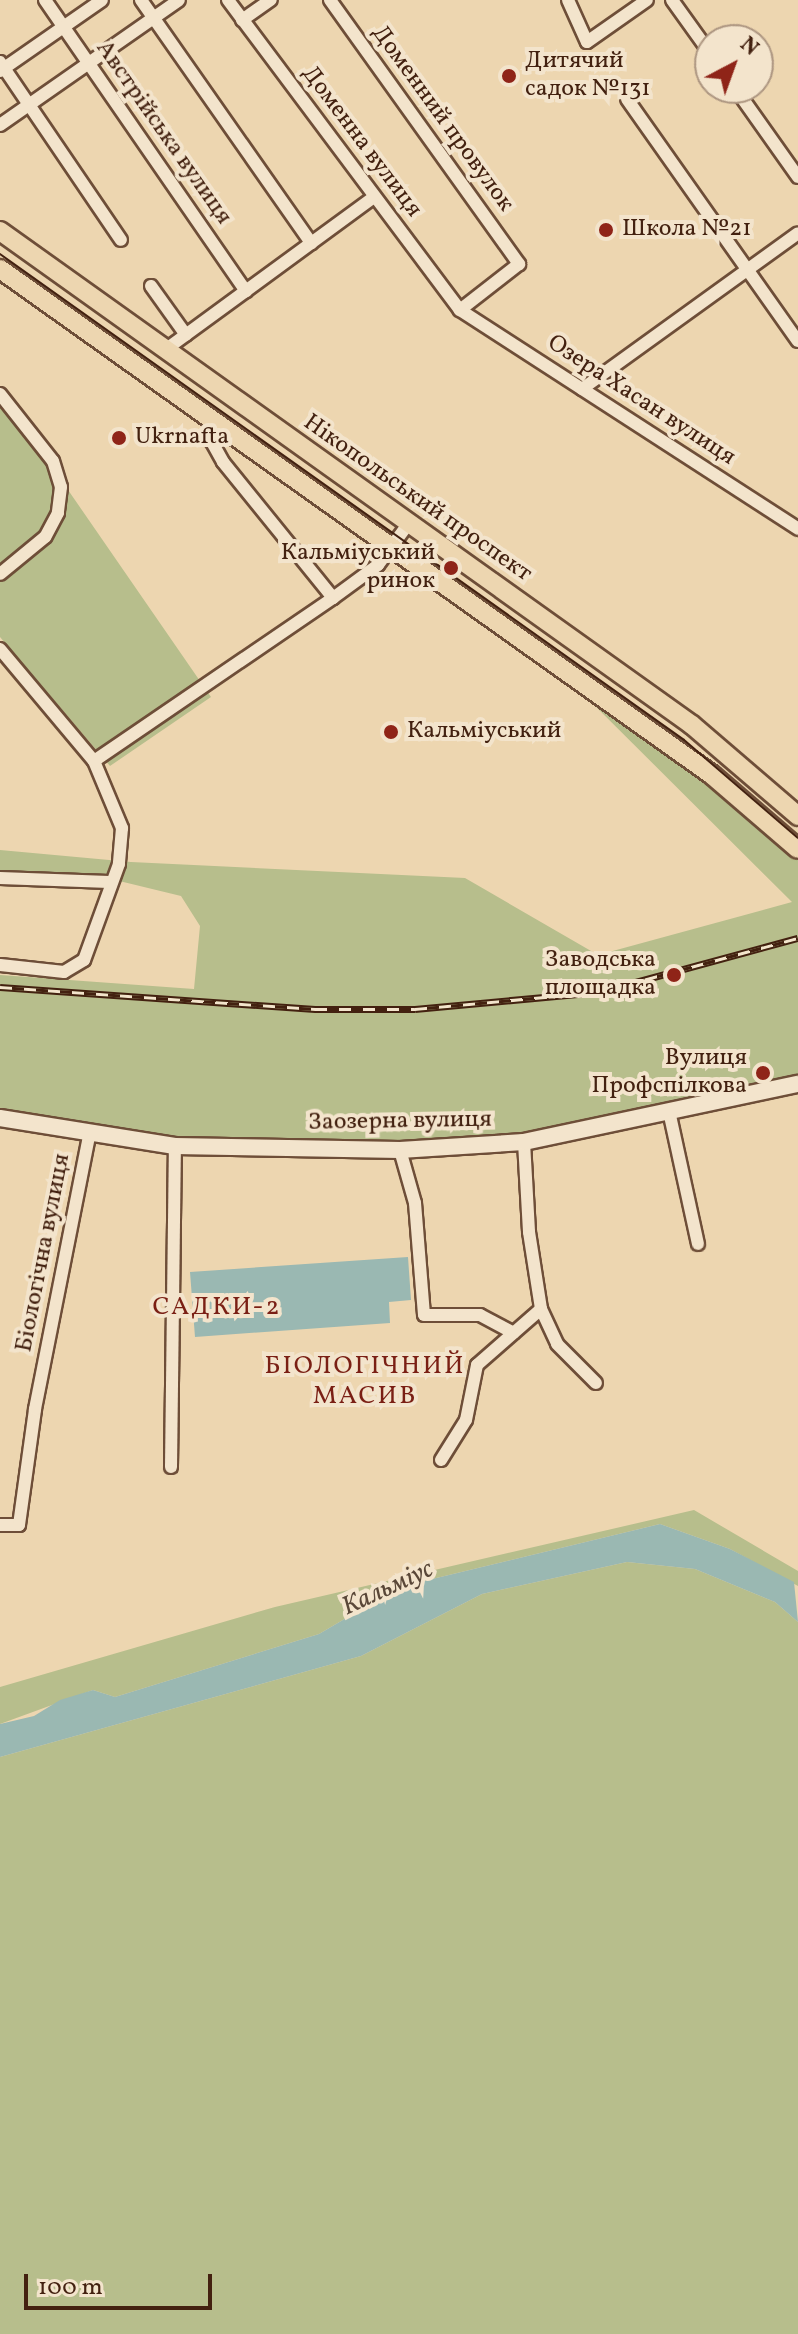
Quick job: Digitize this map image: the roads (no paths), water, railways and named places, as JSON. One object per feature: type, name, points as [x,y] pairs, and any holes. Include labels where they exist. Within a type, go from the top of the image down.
[{"type":"main road","name":"Нікопольський проспект","points":[[0,231],[692,725],[798,816]]},
{"type":"main road","points":[[0,269],[712,775],[798,849]]},
{"type":"main road","points":[[140,368],[165,350]]},
{"type":"street","name":"Австрійська вулиця","points":[[45,0],[246,291]]},
{"type":"street","points":[[102,0],[1,67],[121,240]]},
{"type":"street","points":[[141,0],[311,243]]},
{"type":"street","points":[[0,125],[179,0]]},
{"type":"street","name":"Доменна вулиця","points":[[228,0],[460,310]]},
{"type":"street","points":[[242,20],[271,0]]},
{"type":"street","name":"Доменний провулок","points":[[330,0],[519,264],[460,310]]},
{"type":"street","points":[[568,0],[587,42],[647,0]]},
{"type":"street","points":[[672,0],[694,31]]},
{"type":"street","points":[[627,99],[798,341]]},
{"type":"street","points":[[746,104],[798,177]]},
{"type":"street","points":[[165,350],[374,197]]},
{"type":"street","points":[[582,389],[798,233]]},
{"type":"street","points":[[151,286],[186,335]]},
{"type":"street","name":"Озера Хасан вулиця","points":[[460,310],[798,529]]},
{"type":"street","points":[[0,394],[53,461],[61,487],[58,513],[45,537],[0,574]]},
{"type":"street","points":[[211,419],[212,442],[223,462],[333,598]]},
{"type":"street","points":[[94,761],[369,573],[409,523]]},
{"type":"street","points":[[0,649],[94,761],[122,828],[119,864],[109,882],[95,940],[84,960],[64,972],[0,965]]},
{"type":"street","points":[[0,878],[109,882]]},
{"type":"street","name":"Заозерна вулиця","points":[[0,1118],[175,1146],[400,1150],[524,1142],[798,1084]]},
{"type":"street","points":[[669,1111],[698,1244]]},
{"type":"street","name":"Біологічна вулиця","points":[[0,1525],[19,1525],[35,1409],[90,1132]]},
{"type":"street","points":[[524,1142],[529,1232],[541,1309],[557,1344],[596,1383]]},
{"type":"street","points":[[171,1467],[175,1146]]},
{"type":"street","points":[[400,1150],[415,1203],[424,1315],[480,1315],[514,1333]]},
{"type":"street","points":[[441,1460],[466,1420],[477,1365],[541,1309]]},
{"type":"water","points":[[408,1257],[411,1300],[389,1302],[390,1323],[195,1337],[190,1272]]},
{"type":"water","points":[[660,1524],[730,1549],[794,1582],[798,1622],[775,1602],[695,1569],[627,1562],[482,1594],[361,1656],[0,1757],[0,1724],[34,1716],[60,1700],[93,1690],[115,1697],[319,1634],[399,1587]]},
{"type":"tram line","points":[[0,254],[684,740],[798,838]]},
{"type":"railway","points":[[0,987],[315,1009],[415,1009],[599,992],[798,938]]},
{"type":"place","name":"Дитячий садок №131","points":[[509,76]]},
{"type":"place","name":"Школа №21","points":[[606,230]]},
{"type":"place","name":"Ukrnafta","points":[[119,438]]},
{"type":"place","name":"Кальміуський ринок","points":[[451,568]]},
{"type":"place","name":"Кальміуський","points":[[391,732]]},
{"type":"place","name":"Заводська площадка","points":[[674,975]]},
{"type":"place","name":"Вулиця Профспілкова","points":[[763,1073]]},
{"type":"district","name":"САДКИ-2","points":[[217,1308]]},
{"type":"district","name":"БІОЛОГІЧНИЙ МАСИВ","points":[[365,1382]]},
{"type":"water label","name":"Кальміус","points":[[388,1589]]}]
